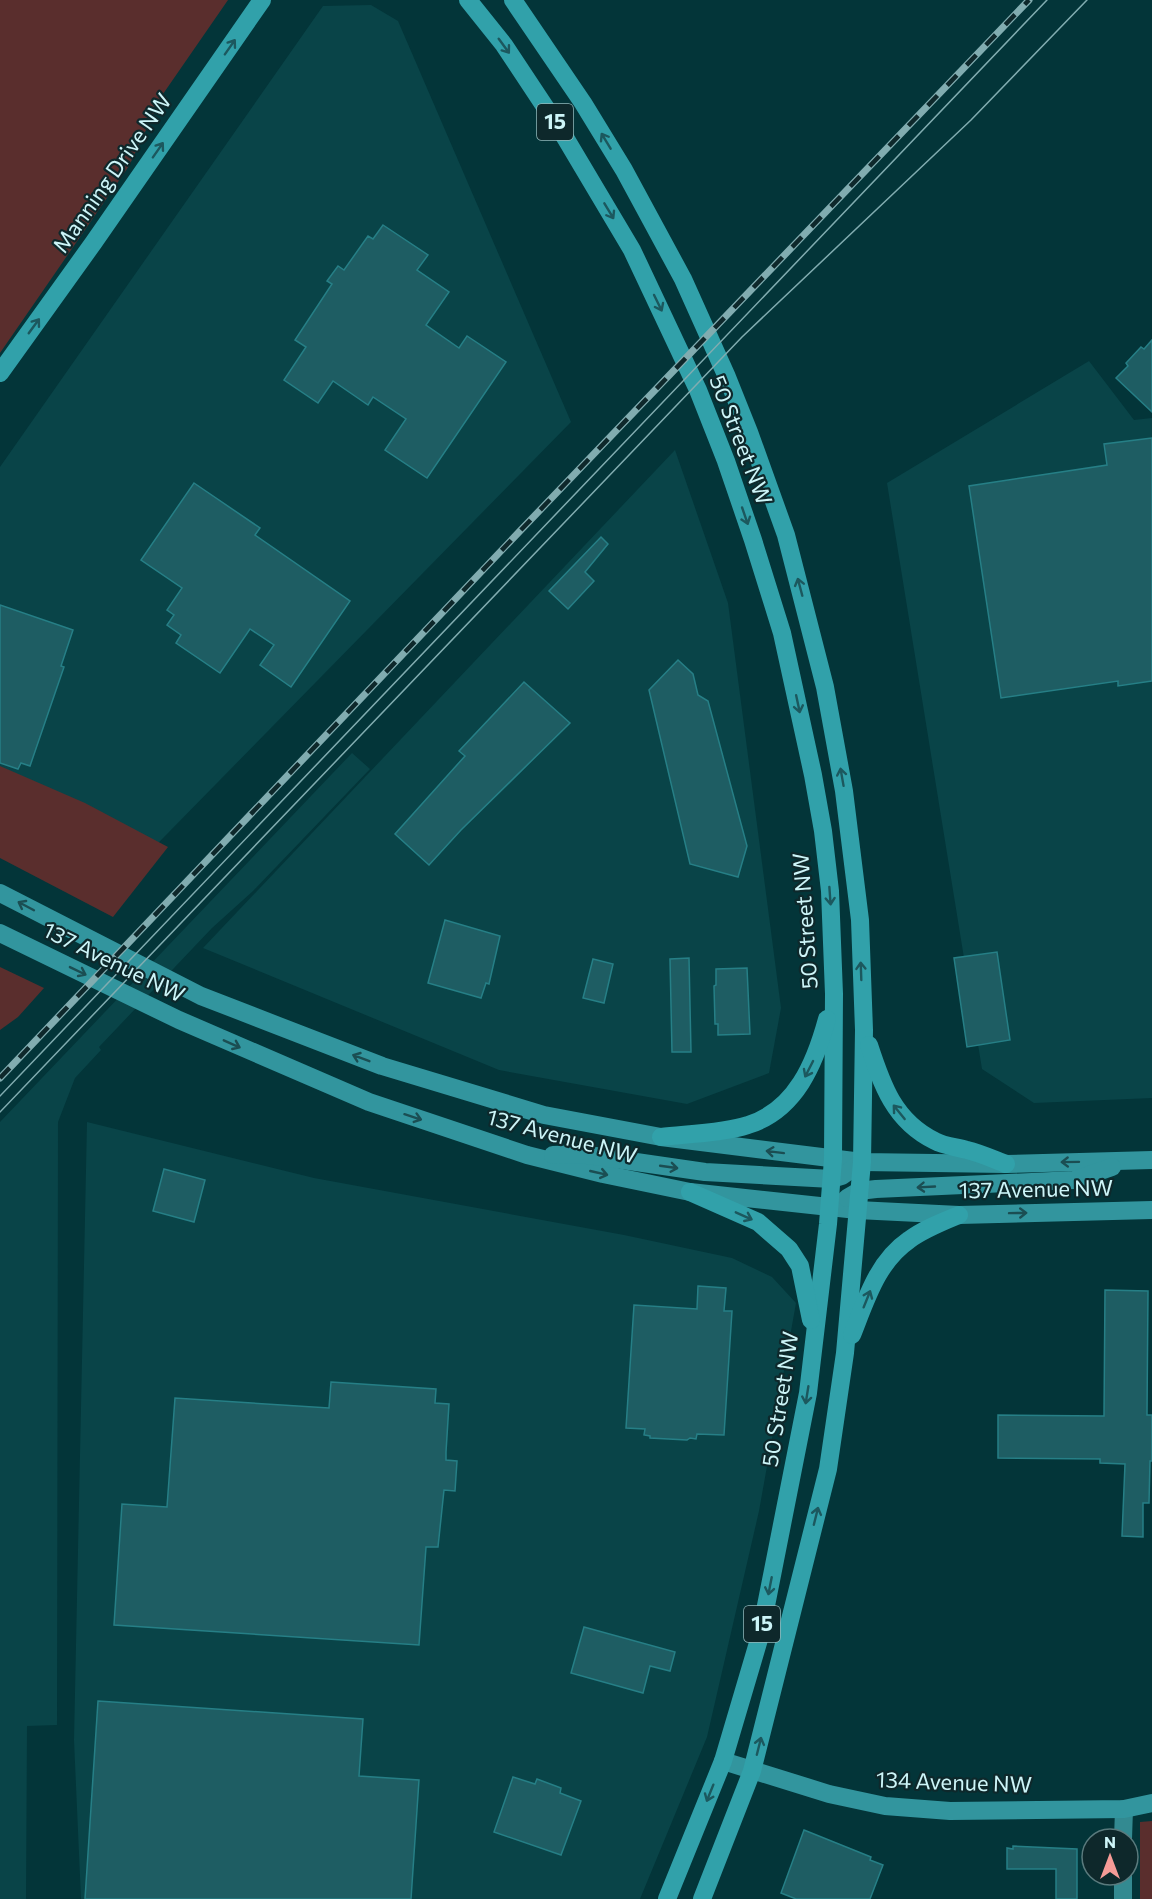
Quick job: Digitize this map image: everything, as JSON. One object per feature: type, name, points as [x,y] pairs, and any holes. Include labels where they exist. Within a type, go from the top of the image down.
[{"type":"main road","name":"Manning Drive NW","points":[[0,373],[262,0]]},
{"type":"main road","points":[[251,16],[273,0]]},
{"type":"main road","name":"50 Street NW","points":[[468,0],[504,45],[563,134],[632,250],[698,390],[726,461],[782,633],[813,775],[830,891],[834,994],[833,1159],[808,1393],[760,1636],[723,1761],[667,1899]]},
{"type":"main road","name":"50 Street NW","points":[[513,0],[583,103],[624,170],[682,279],[727,377],[749,432],[786,535],[810,625],[844,791],[860,920],[864,1030],[862,1162],[845,1353],[828,1470],[752,1771],[702,1899]]},
{"type":"main road","name":"137 Avenue NW","points":[[0,893],[201,996],[382,1066],[544,1115],[661,1137],[862,1162],[1006,1164],[1152,1160]]},
{"type":"main road","name":"137 Avenue NW","points":[[0,933],[179,1020],[369,1102],[528,1155],[603,1174],[690,1192],[829,1208],[858,1201],[959,1215],[1152,1210]]},
{"type":"main road","points":[[661,1137],[747,1126],[771,1115],[797,1089],[808,1074],[819,1048],[834,994]]},
{"type":"main road","points":[[864,1030],[883,1088],[907,1122],[936,1142],[968,1150],[1006,1164]]},
{"type":"main road","points":[[528,1155],[581,1154],[705,1172],[832,1179],[842,1176],[862,1162]]},
{"type":"main road","points":[[858,1201],[1074,1180],[1128,1161]]},
{"type":"main road","points":[[690,1192],[758,1222],[789,1249],[800,1266],[815,1337]]},
{"type":"main road","points":[[845,1353],[879,1270],[907,1241],[959,1215]]},
{"type":"main road","name":"134 Avenue NW","points":[[723,1761],[857,1801],[911,1809],[1124,1809],[1152,1803]]},
{"type":"street","points":[[1123,1827],[1124,1809]]},
{"type":"shaded area","points":[[0,0],[228,0],[163,94],[129,166],[0,353]]},
{"type":"shaded area","points":[[371,5],[398,21],[571,422],[116,886],[0,827],[0,467],[323,6]]},
{"type":"shaded area","points":[[1089,361],[1134,420],[1152,418],[1152,1098],[1034,1103],[982,1069],[887,483]]},
{"type":"shaded area","points":[[675,450],[728,603],[781,1008],[769,1073],[687,1104],[499,1070],[203,948]]},
{"type":"shaded area","points":[[352,753],[370,769],[253,891],[212,928],[99,1047],[101,1050],[75,1078],[58,1122],[57,1725],[27,1726],[26,1899],[0,1899],[0,1122]]},
{"type":"shaded area","points":[[0,766],[85,803],[168,847],[113,917],[0,858]]},
{"type":"shaded area","points":[[0,967],[44,988],[18,1017],[0,1030]]},
{"type":"shaded area","points":[[87,1122],[314,1178],[624,1235],[732,1258],[772,1277],[796,1303],[759,1511],[707,1737],[640,1899],[81,1899],[74,1740]]},
{"type":"shaded area","points":[[1152,1821],[1152,1899],[1140,1899],[1140,1822]]},
{"type":"building","points":[[383,225],[428,255],[417,270],[449,292],[426,325],[459,348],[467,336],[506,362],[427,478],[385,450],[406,419],[373,397],[368,405],[333,381],[318,403],[284,380],[306,347],[295,340],[332,284],[327,281],[338,266],[344,270],[368,236],[373,239]]},
{"type":"building","points":[[1152,340],[1152,412],[1116,378],[1128,366],[1126,363],[1141,347],[1144,349]]},
{"type":"building","points":[[1152,438],[1152,681],[1118,686],[1118,681],[1001,698],[969,486],[1107,465],[1104,444]]},
{"type":"building","points":[[194,483],[260,528],[255,535],[350,601],[291,687],[260,665],[274,645],[250,629],[220,673],[176,643],[181,635],[167,625],[174,615],[167,610],[182,588],[141,560]]},
{"type":"building","points":[[601,537],[608,544],[585,572],[594,581],[568,609],[549,591]]},
{"type":"building","points":[[0,605],[73,630],[61,666],[64,667],[30,766],[21,763],[18,769],[0,763]]},
{"type":"building","points":[[678,660],[693,674],[698,695],[708,701],[747,846],[738,877],[690,864],[649,690]]},
{"type":"building","points":[[524,682],[570,723],[461,830],[429,865],[395,834],[465,756],[459,751]]},
{"type":"building","points":[[445,920],[500,936],[489,984],[486,983],[481,998],[428,983]]},
{"type":"building","points":[[997,952],[1010,1040],[967,1047],[954,958]]},
{"type":"building","points":[[689,958],[691,1052],[672,1052],[670,959]]},
{"type":"building","points":[[593,959],[613,964],[604,1003],[583,998]]},
{"type":"building","points":[[747,968],[750,1034],[718,1035],[718,1024],[715,1024],[716,969]]},
{"type":"building","points":[[164,1169],[205,1180],[194,1222],[153,1211]]},
{"type":"building","points":[[698,1286],[726,1288],[724,1311],[732,1311],[724,1435],[697,1434],[696,1439],[687,1440],[650,1438],[644,1435],[645,1429],[626,1428],[634,1305],[697,1309]]},
{"type":"building","points":[[1105,1290],[1148,1291],[1147,1415],[1152,1415],[1152,1461],[1150,1461],[1149,1503],[1143,1503],[1143,1537],[1122,1536],[1125,1464],[1100,1463],[1100,1459],[998,1458],[998,1415],[1104,1416]]},
{"type":"building","points":[[331,1382],[436,1389],[435,1403],[449,1404],[446,1460],[457,1461],[455,1491],[444,1490],[438,1547],[426,1547],[419,1645],[114,1625],[122,1504],[167,1507],[175,1398],[329,1408]]},
{"type":"building","points":[[584,1627],[675,1652],[670,1671],[650,1666],[643,1693],[571,1673]]},
{"type":"building","points":[[98,1701],[363,1719],[359,1776],[419,1780],[411,1899],[85,1899]]},
{"type":"building","points":[[513,1777],[535,1784],[537,1779],[561,1788],[560,1793],[581,1801],[561,1855],[494,1832]]},
{"type":"building","points":[[804,1830],[871,1857],[870,1860],[883,1865],[870,1899],[796,1899],[781,1893]]},
{"type":"building","points":[[1013,1846],[1077,1849],[1077,1899],[1056,1899],[1056,1869],[1007,1869],[1007,1848],[1013,1849]]},
{"type":"tram line","points":[[0,1096],[1047,0]]},
{"type":"tram line","points":[[0,1112],[742,337],[971,120],[1087,0]]},
{"type":"railway","points":[[0,1078],[1029,0]]}]
